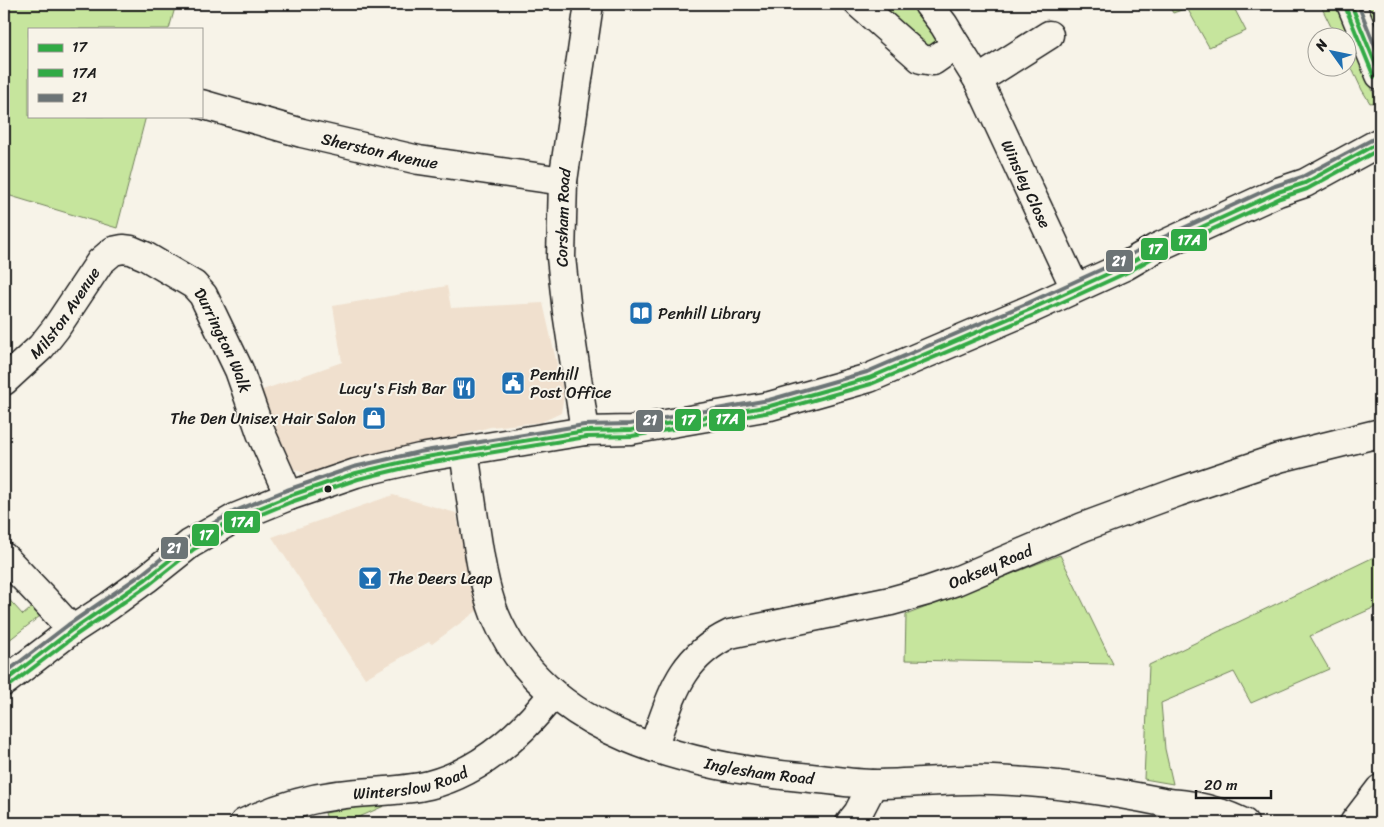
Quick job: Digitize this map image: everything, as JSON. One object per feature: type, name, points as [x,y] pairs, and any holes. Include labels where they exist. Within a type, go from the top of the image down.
[{"type":"street","name":"Corsham Road","points":[[585,431],[567,312],[561,257],[563,181],[588,4]]},
{"type":"street","points":[[859,4],[921,59],[933,61],[956,44]]},
{"type":"street","name":"Winsley Close","points":[[928,4],[944,25],[978,80],[1075,288]]},
{"type":"street","points":[[1351,4],[1380,75]]},
{"type":"street","points":[[978,80],[1049,35]]},
{"type":"street","name":"Sherston Avenue","points":[[202,104],[302,133],[410,158],[563,181]]},
{"type":"street","points":[[4,682],[72,630],[109,606],[190,544],[212,530],[289,496],[356,473],[420,458],[585,431],[641,428],[770,406],[869,378],[903,365],[1125,266],[1156,248],[1278,192],[1305,183],[1380,142]]},
{"type":"street","name":"Durrington Walk","points":[[100,262],[113,251],[131,250],[194,285],[203,296],[239,370],[261,433],[289,496]]},
{"type":"street","name":"Milston Avenue","points":[[4,380],[41,347],[100,262]]},
{"type":"street","name":"Oaksey Road","points":[[653,747],[672,692],[686,669],[698,654],[714,642],[730,634],[891,601],[927,591],[956,581],[1083,527],[1178,492],[1279,458],[1380,434]]},
{"type":"street","name":"Inglesham Road","points":[[464,451],[479,558],[487,592],[509,642],[537,679],[553,694],[579,713],[606,728],[653,747],[718,766],[747,771],[873,784],[991,780],[1041,784],[1138,796],[1197,806],[1218,812],[1244,823]]},
{"type":"street","points":[[4,558],[72,630]]},
{"type":"street","name":"Winterslow Road","points":[[244,823],[277,808],[295,803],[337,795],[428,785],[454,776],[478,763],[518,734],[553,694]]},
{"type":"street","points":[[850,823],[858,813],[873,784]]},
{"type":"street","points":[[1354,823],[1380,789]]},
{"type":"shaded area","points":[[447,286],[451,308],[543,303],[564,395],[561,413],[542,422],[490,427],[423,446],[306,474],[292,468],[282,459],[257,392],[342,362],[333,306]]},
{"type":"shaded area","points":[[393,495],[456,513],[478,610],[432,644],[429,642],[365,678],[272,537]]},
{"type":"green space","points":[[4,4],[176,4],[169,28],[28,28],[28,118],[145,118],[117,228],[4,194]]},
{"type":"green space","points":[[872,4],[917,4],[938,40],[929,51]]},
{"type":"green space","points":[[1168,4],[1232,4],[1246,31],[1209,47],[1187,8],[1173,13]]},
{"type":"green space","points":[[1320,4],[1338,4],[1348,28],[1332,28]]},
{"type":"green space","points":[[1364,4],[1380,4],[1380,45]]},
{"type":"green space","points":[[1356,49],[1377,102],[1370,103],[1356,77]]},
{"type":"green space","points":[[1060,555],[1113,664],[905,660],[906,615]]},
{"type":"green space","points":[[1374,557],[1380,571],[1380,605],[1310,636],[1329,669],[1251,703],[1234,672],[1161,703],[1165,749],[1173,784],[1144,779],[1149,665]]},
{"type":"green space","points":[[4,594],[23,615],[37,603],[44,613],[4,644]]},
{"type":"green space","points":[[369,805],[384,806],[346,823],[328,823],[325,813]]},
{"type":"transit line","name":"17","points":[[1351,4],[1380,75]]},
{"type":"transit line","name":"21","points":[[1358,4],[1380,59]]},
{"type":"transit line","name":"17A","points":[[1345,6],[1374,77]]},
{"type":"transit line","name":"21","points":[[4,674],[68,625],[142,574],[186,539],[235,511],[287,490],[354,467],[419,452],[584,425],[630,424],[769,400],[867,372],[1028,303],[1122,260],[1153,242],[1275,186],[1302,177],[1377,137]]},
{"type":"transit line","name":"17","points":[[4,682],[72,630],[146,579],[190,544],[237,517],[289,496],[356,473],[420,458],[585,431],[631,430],[770,406],[869,378],[1031,309],[1125,266],[1156,248],[1278,192],[1305,183],[1380,142]]},
{"type":"transit line","name":"17A","points":[[8,687],[76,635],[150,584],[194,549],[240,523],[291,502],[358,479],[421,464],[586,437],[632,436],[771,412],[871,384],[1034,315],[1128,272],[1159,254],[1280,198],[1307,189],[1380,149]]},
{"type":"place","name":"Penhill Library","points":[[641,313]]},
{"type":"place","name":"Penhill Post Office","points":[[513,383]]},
{"type":"place","name":"Lucy's Fish Bar","points":[[464,388]]},
{"type":"place","name":"The Den Unisex Hair Salon","points":[[374,418]]},
{"type":"place","name":"The Deers Leap","points":[[370,578]]}]
